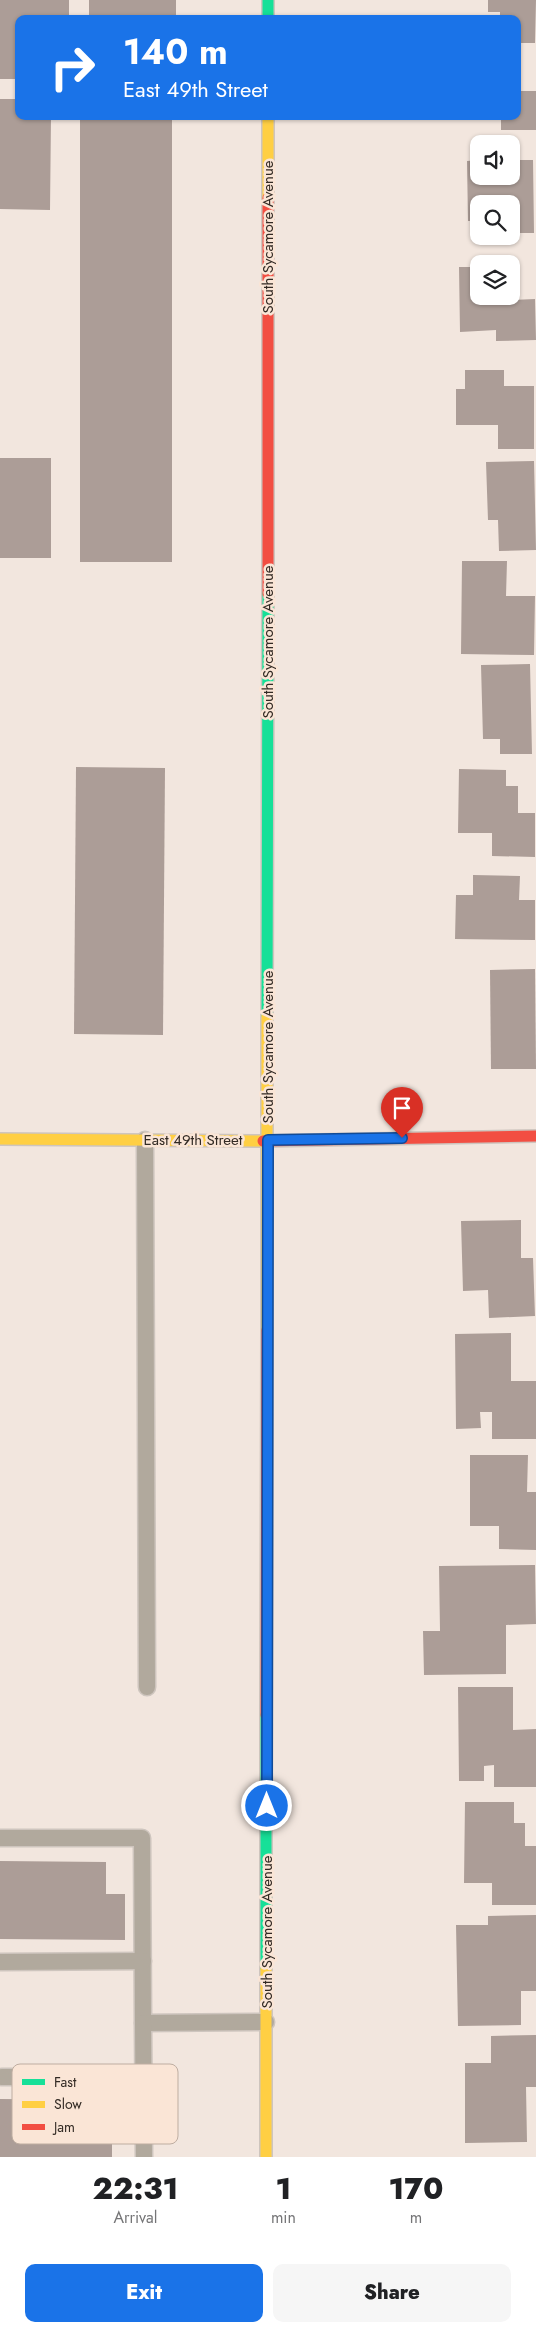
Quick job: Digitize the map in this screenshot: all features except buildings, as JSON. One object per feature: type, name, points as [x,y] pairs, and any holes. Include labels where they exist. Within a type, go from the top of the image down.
[{"type":"main road","points":[[268,0],[268,15]]},
{"type":"main road","name":"South Sycamore Avenue","points":[[266,2157],[268,120]]},
{"type":"main road","name":"East 49th Street","points":[[0,1139],[268,1140],[536,1136]]},
{"type":"lane","points":[[145,1140],[146,1686]]},
{"type":"lane","points":[[0,1838],[142,1838],[143,2064]]},
{"type":"lane","points":[[1,1962],[143,1961]]},
{"type":"lane","points":[[143,2023],[266,2022]]},
{"type":"lane","points":[[2,2077],[12,2077]]},
{"type":"lane","points":[[144,2144],[144,2157]]},
{"type":"traffic: fast","points":[[268,0],[268,15]]},
{"type":"traffic: fast","points":[[267,1015],[268,594]]},
{"type":"traffic: fast","points":[[266,1715],[266,1968]]},
{"type":"traffic: slow","points":[[268,120],[268,198]]},
{"type":"traffic: slow","points":[[267,1015],[267,1330]]},
{"type":"traffic: slow","points":[[0,1139],[263,1141]]},
{"type":"traffic: slow","points":[[266,1968],[266,2157]]},
{"type":"traffic: jam","points":[[268,198],[268,594]]},
{"type":"traffic: jam","points":[[263,1141],[536,1136]]},
{"type":"traffic: jam","points":[[266,1715],[267,1330]]},
{"type":"route","points":[[267,1806],[268,1140],[402,1138]]}]
